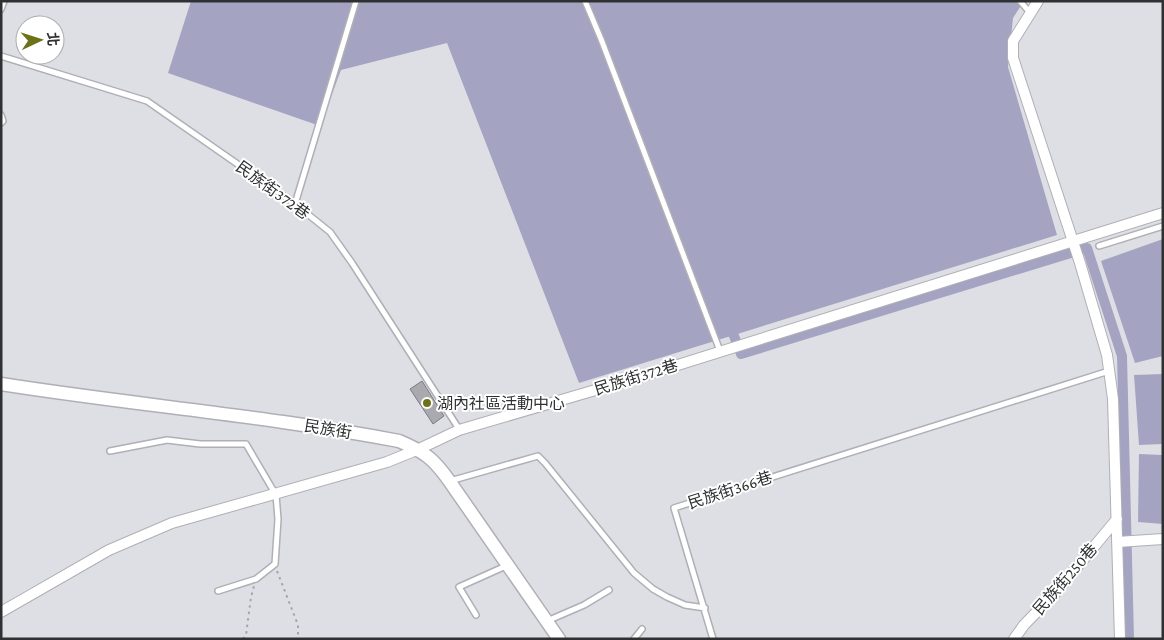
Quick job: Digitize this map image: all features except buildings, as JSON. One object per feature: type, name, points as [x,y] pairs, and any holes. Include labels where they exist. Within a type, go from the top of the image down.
[{"type":"street","points":[[1038,1],[1013,41],[1013,58],[1073,241],[1107,355],[1113,399],[1117,519],[1123,541],[1120,639]]},
{"type":"street","name":"民族街372巷","points":[[1,612],[118,546],[172,523],[387,462],[460,430],[633,379],[1163,213]]},
{"type":"street","name":"民族街","points":[[1,384],[69,395],[261,418],[399,441],[419,449],[436,463],[559,639]]},
{"type":"street","name":"民族街250巷","points":[[1014,639],[1024,625],[1057,591],[1117,519]]},
{"type":"street","points":[[1123,541],[1163,539]]},
{"type":"lane","points":[[1,9],[4,1]]},
{"type":"lane","points":[[295,204],[356,1]]},
{"type":"lane","points":[[585,1],[723,350]]},
{"type":"lane","points":[[1020,1],[1031,14]]},
{"type":"lane","name":"民族街372巷","points":[[1,56],[147,102],[295,204],[330,232],[341,246],[460,430]]},
{"type":"lane","points":[[1,115],[3,121],[1,123]]},
{"type":"lane","points":[[1099,246],[1163,226]]},
{"type":"lane","name":"民族街366巷","points":[[705,608],[674,508],[1108,370]]},
{"type":"lane","points":[[110,452],[167,440],[200,444],[246,444],[276,494],[278,519],[275,564],[256,579],[218,591]]},
{"type":"lane","points":[[450,482],[538,456],[546,463],[634,573],[653,589],[667,597],[685,605],[705,608],[713,639]]},
{"type":"lane","points":[[476,615],[459,588],[508,565]]},
{"type":"lane","points":[[547,621],[584,605],[609,590]]},
{"type":"lane","points":[[634,639],[642,629]]},
{"type":"path","points":[[275,564],[298,625],[298,639]]},
{"type":"path","points":[[243,639],[246,635],[251,597],[256,579]]},
{"type":"water","points":[[191,1],[1024,1],[1013,18],[1008,67],[1057,235],[579,383],[447,43],[341,70],[320,126],[168,73]]},
{"type":"water","points":[[1163,239],[1163,356],[1135,363],[1101,261]]},
{"type":"water","points":[[1163,374],[1163,444],[1139,445],[1134,375]]},
{"type":"water","points":[[1139,454],[1163,455],[1163,524],[1138,522]]},
{"type":"waterway","points":[[729,323],[741,354],[1087,248],[1122,356],[1129,639]]},
{"type":"place","name":"湖內社區活動中心","points":[[427,403]]}]
